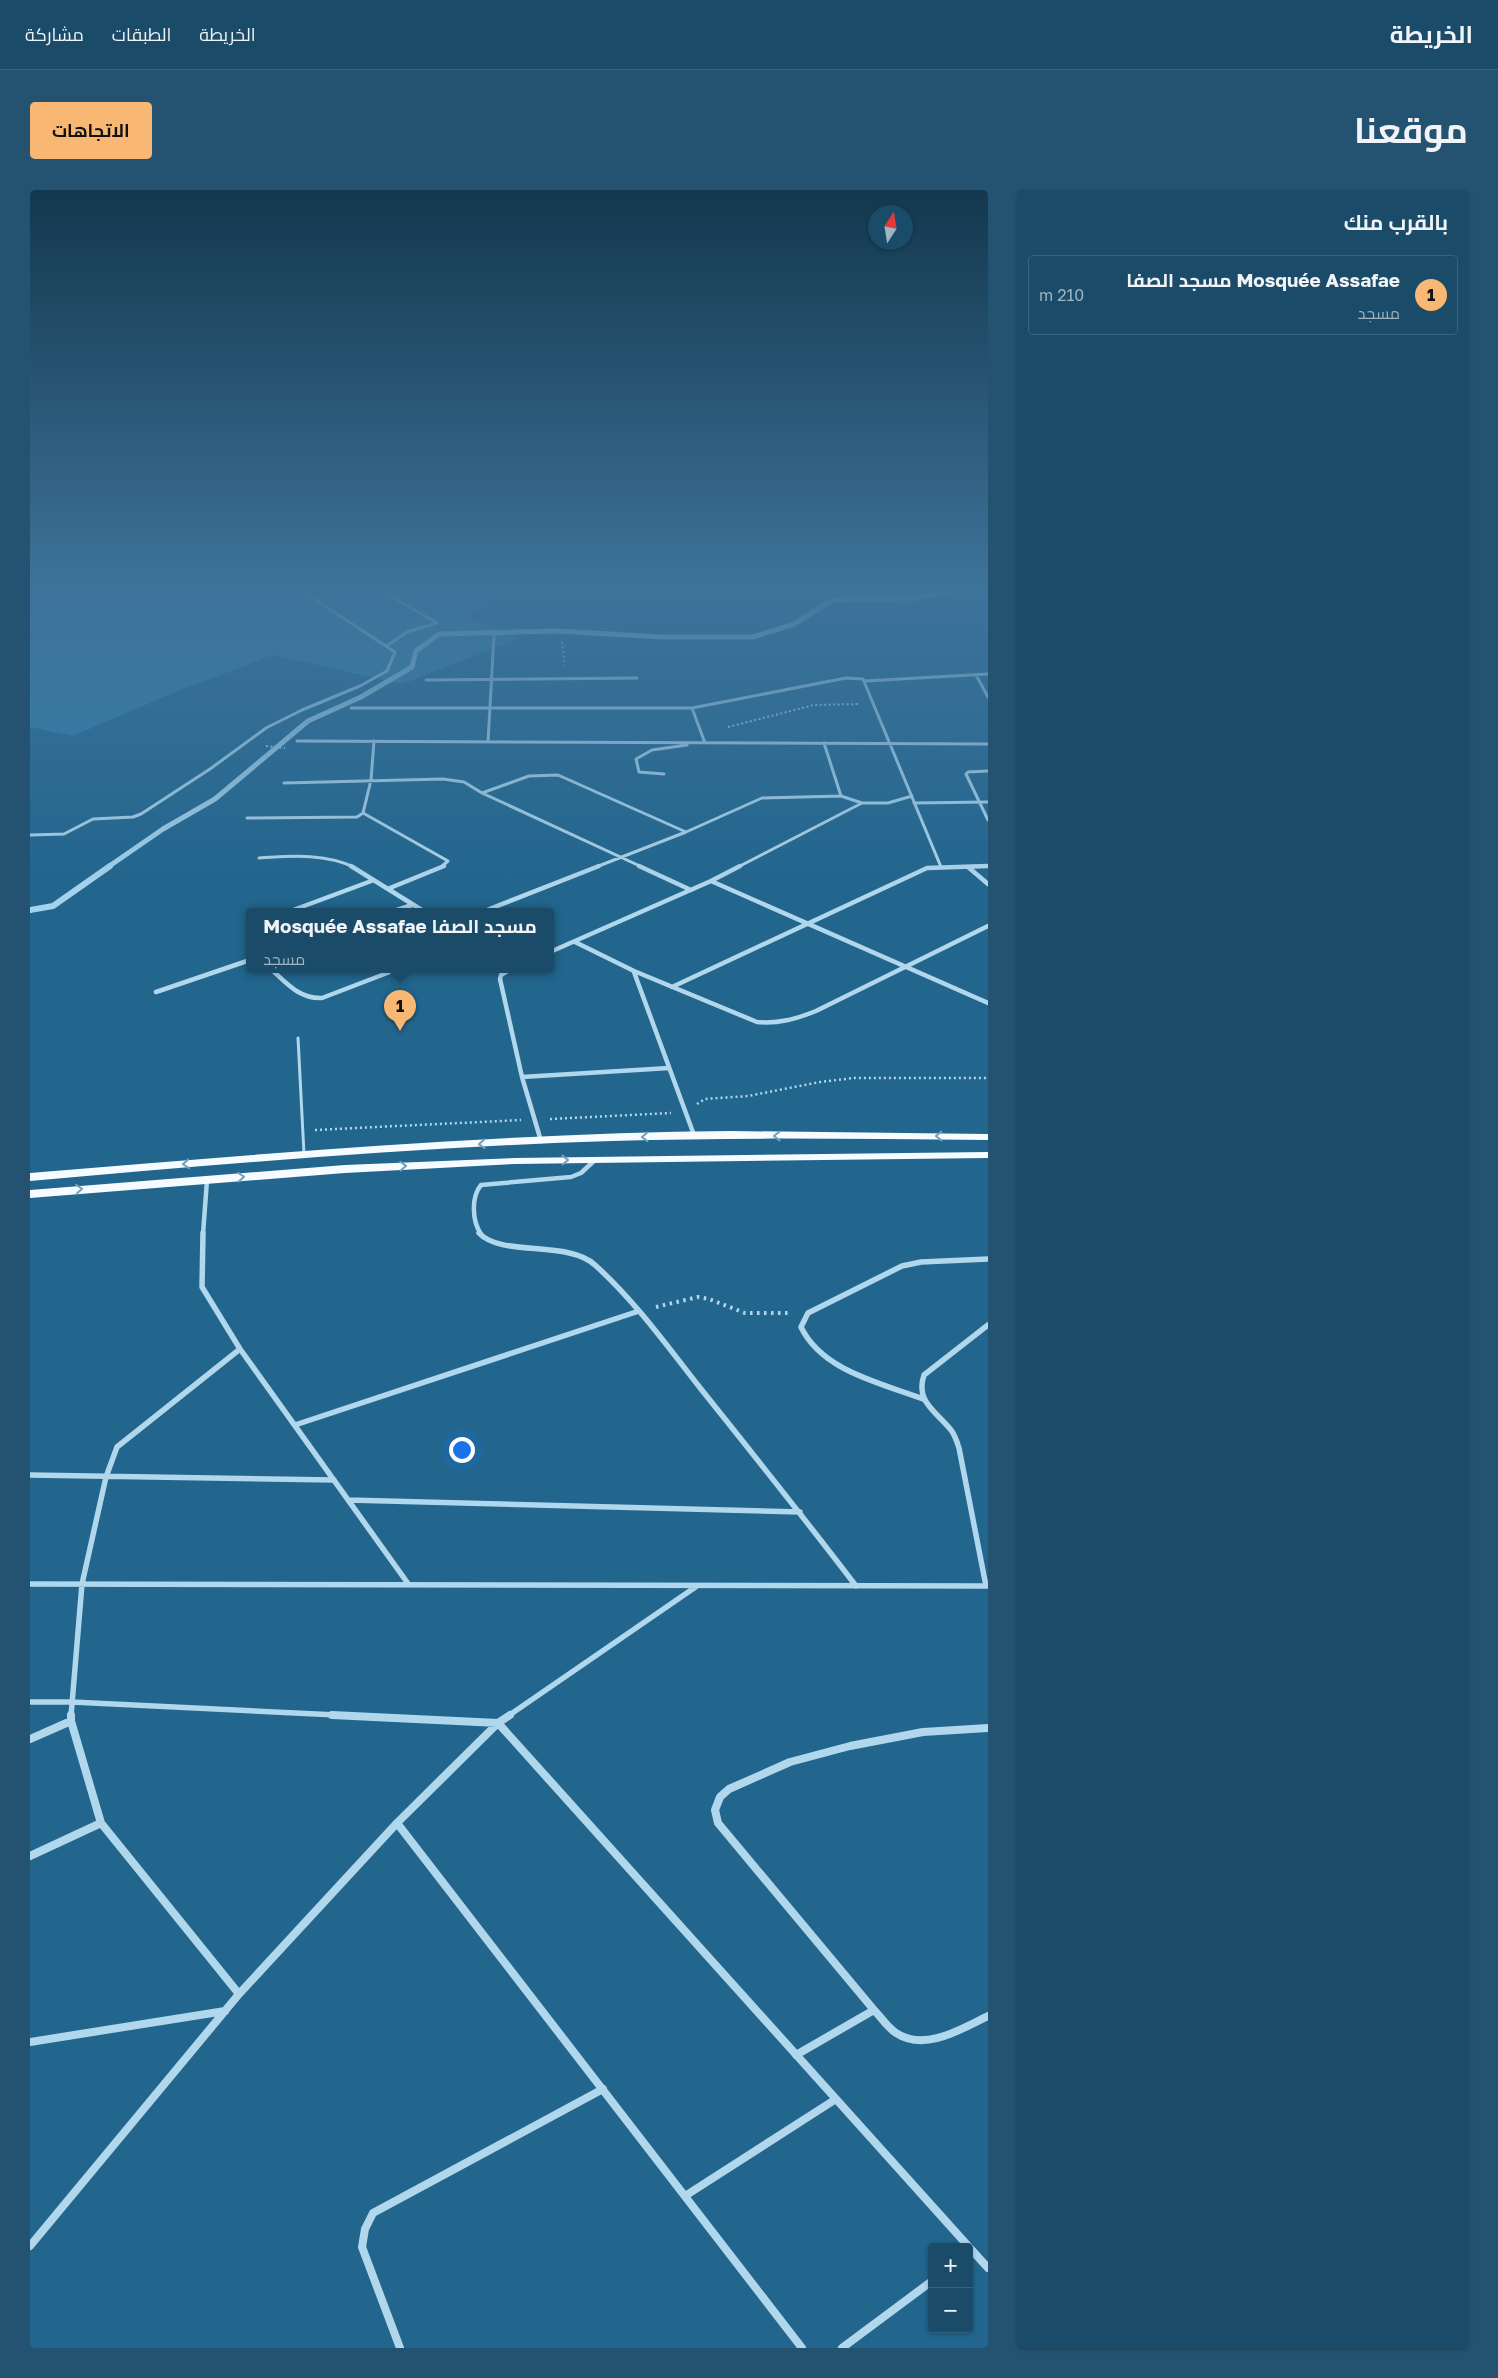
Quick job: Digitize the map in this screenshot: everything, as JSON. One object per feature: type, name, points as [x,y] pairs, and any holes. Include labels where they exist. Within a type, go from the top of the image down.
[{"type":"main road","points":[[30,1177],[304,1154],[542,1141],[694,1136],[988,1136]]},
{"type":"main road","points":[[30,1194],[345,1169],[595,1160],[988,1155]]},
{"type":"street","points":[[30,835],[64,834],[93,819],[137,816],[210,770],[266,728],[356,688]]},
{"type":"street","points":[[488,742],[491,688]]},
{"type":"street","points":[[351,708],[692,708],[796,688]]},
{"type":"street","points":[[867,688],[941,867]]},
{"type":"street","points":[[692,708],[705,743]]},
{"type":"street","points":[[297,741],[988,744]]},
{"type":"street","points":[[247,818],[357,817],[363,813],[371,780],[374,742]]},
{"type":"street","points":[[664,774],[639,772],[636,759],[652,750],[705,743]]},
{"type":"street","points":[[824,743],[841,796]]},
{"type":"street","points":[[988,771],[968,772],[966,774],[988,820]]},
{"type":"street","points":[[482,793],[537,775],[550,773],[686,832]]},
{"type":"street","points":[[284,783],[453,779],[464,782],[482,793],[690,890]]},
{"type":"street","points":[[492,908],[686,832],[762,798],[841,796],[862,803],[888,803],[912,796]]},
{"type":"street","points":[[914,803],[988,802]]},
{"type":"street","points":[[554,950],[712,881],[862,803]]},
{"type":"street","points":[[363,813],[448,861],[444,866],[390,888]]},
{"type":"street","points":[[259,858],[329,858],[390,888],[418,908]]},
{"type":"street","points":[[672,987],[927,868],[988,866]]},
{"type":"street","points":[[968,867],[988,884]]},
{"type":"street","points":[[299,908],[374,880]]},
{"type":"street","points":[[712,881],[805,924],[988,1003]]},
{"type":"street","points":[[403,908],[412,905]]},
{"type":"street","points":[[575,942],[634,971],[757,1022],[778,1023],[816,1011],[988,926]]},
{"type":"street","points":[[156,992],[246,961]]},
{"type":"street","points":[[634,971],[694,1136]]},
{"type":"street","points":[[275,973],[303,997],[311,1000],[322,998],[387,973]]},
{"type":"street","points":[[504,973],[500,979],[522,1077],[533,1120],[542,1141]]},
{"type":"street","points":[[522,1077],[670,1068]]},
{"type":"street","points":[[595,1160],[581,1173],[571,1177],[481,1185],[476,1191],[477,1230],[480,1236],[490,1242],[562,1252],[586,1259],[612,1282],[639,1311],[800,1512],[856,1586]]},
{"type":"street","points":[[207,1180],[201,1256],[202,1287],[240,1348],[409,1585]]},
{"type":"street","points":[[30,1584],[987,1586],[959,1448],[953,1432],[923,1399],[844,1367],[819,1353],[801,1328],[808,1313],[902,1266],[921,1262],[988,1259]]},
{"type":"street","points":[[295,1426],[639,1311]]},
{"type":"street","points":[[923,1399],[920,1386],[924,1375],[988,1325]]},
{"type":"street","points":[[239,1994],[102,1823],[71,1721],[82,1584],[106,1477],[117,1447],[240,1348]]},
{"type":"street","points":[[30,1475],[334,1480]]},
{"type":"street","points":[[348,1500],[800,1512]]},
{"type":"street","points":[[30,2246],[239,1994],[397,1823],[498,1723],[698,1585]]},
{"type":"street","points":[[30,1702],[72,1702],[498,1723],[965,2243]]},
{"type":"street","points":[[30,1739],[71,1721]]},
{"type":"street","points":[[988,1728],[924,1732],[850,1746],[790,1762],[728,1789],[720,1797],[715,1810],[718,1824],[874,2010],[896,2033],[914,2040],[935,2040],[988,2016]]},
{"type":"street","points":[[30,1856],[102,1823]]},
{"type":"street","points":[[397,1823],[802,2348]]},
{"type":"street","points":[[796,2055],[874,2010]]},
{"type":"street","points":[[30,2042],[226,2011]]},
{"type":"street","points":[[400,2348],[362,2247],[365,2229],[372,2213],[603,2088]]},
{"type":"street","points":[[685,2196],[836,2100]]},
{"type":"street","points":[[973,2252],[988,2268]]},
{"type":"street","points":[[842,2348],[928,2284]]},
{"type":"lane","points":[[298,1038],[304,1154]]},
{"type":"path","points":[[703,734],[814,705],[873,704]]},
{"type":"path","points":[[246,744],[290,748],[297,741]]},
{"type":"path","points":[[302,1131],[686,1112],[705,1100],[748,1096],[854,1078],[988,1078]]},
{"type":"path","points":[[639,1311],[699,1297],[711,1298],[736,1310],[756,1314],[808,1313]]},
{"type":"shaded area","points":[[30,688],[187,688],[73,736],[30,727]]},
{"type":"waterway","points":[[108,867],[163,829],[215,799],[308,721],[377,688]]},
{"type":"waterway","points":[[30,910],[53,906],[110,866]]},
{"type":"place","name":"Mosquée Assafae مسجد الصفا","points":[[400,1031]]}]
